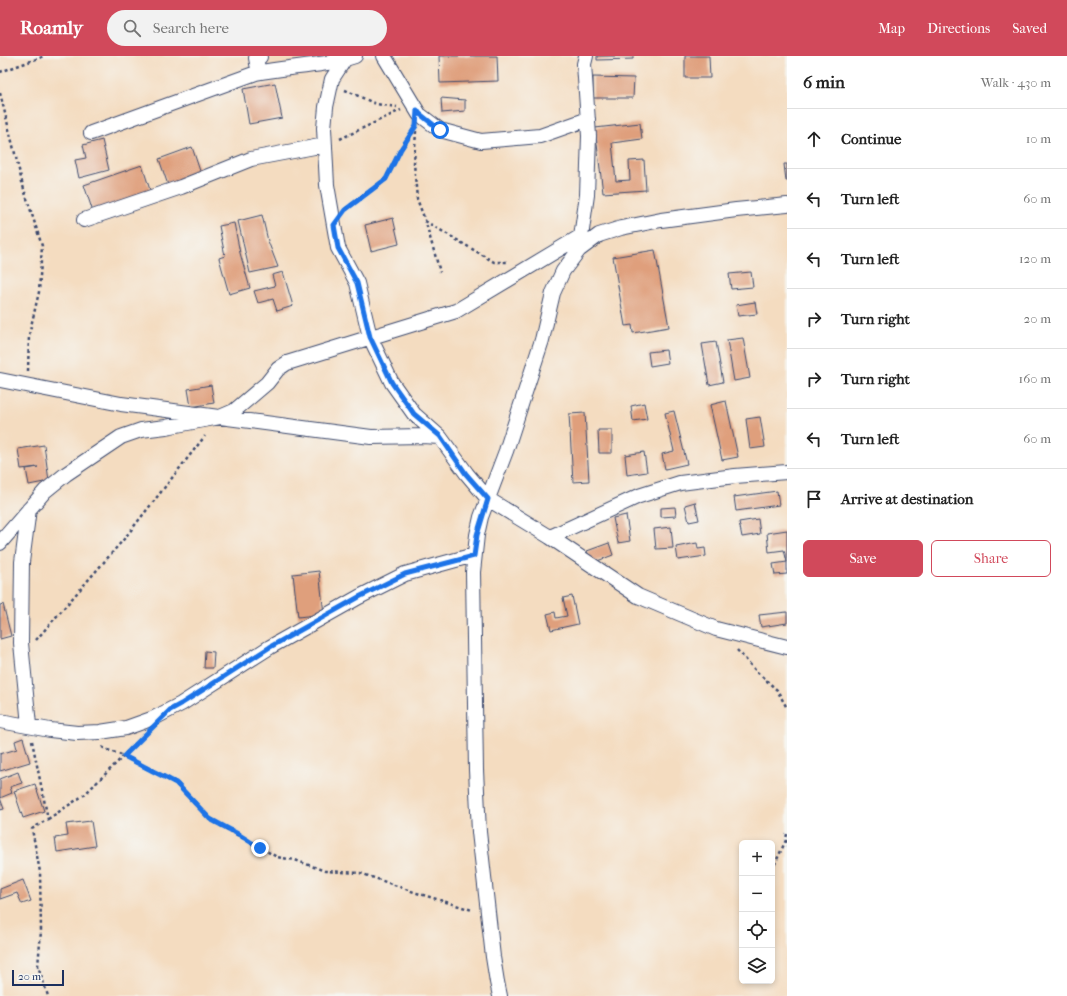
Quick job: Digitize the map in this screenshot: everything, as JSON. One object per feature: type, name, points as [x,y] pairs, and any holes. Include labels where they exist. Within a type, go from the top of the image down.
[{"type":"street","points":[[384,56],[420,114],[440,130],[481,142],[540,136],[588,119]]},
{"type":"street","points":[[579,250],[587,195],[589,136],[584,64],[586,56]]},
{"type":"street","points":[[256,72],[258,68],[256,58],[260,57]]},
{"type":"street","points":[[91,133],[256,72],[280,68],[309,66],[350,58]]},
{"type":"street","points":[[350,58],[332,79],[326,107],[324,128],[327,185],[338,248],[357,283],[370,337],[392,383],[414,414],[440,436],[466,474],[488,499],[550,537],[638,596],[718,629],[787,647]]},
{"type":"street","points":[[84,220],[181,187],[251,160],[325,146]]},
{"type":"street","points":[[500,996],[488,915],[479,832],[473,572],[474,556],[477,535],[542,340],[553,293],[563,271],[579,250],[599,235],[620,228],[661,220],[787,205]]},
{"type":"street","points":[[0,543],[45,491],[66,474],[121,437],[141,430],[166,427],[220,416],[234,411],[267,383],[278,369],[287,363],[456,311],[581,236]]},
{"type":"street","points":[[0,380],[121,404],[371,437],[440,436]]},
{"type":"street","points":[[550,537],[639,496],[680,483],[735,476],[787,472]]},
{"type":"street","points":[[29,509],[22,562],[21,643],[29,725]]},
{"type":"street","points":[[0,721],[77,733],[100,732],[126,728],[154,718],[181,704],[270,647],[359,597],[405,574],[474,556]]},
{"type":"path","points":[[0,72],[45,56]]},
{"type":"path","points":[[325,146],[405,108],[376,104],[331,84]]},
{"type":"path","points":[[0,93],[23,186],[42,246],[39,292],[29,335],[28,385]]},
{"type":"path","points":[[334,225],[345,210],[386,179],[401,149],[416,126],[414,163],[417,199],[425,220],[440,272]]},
{"type":"path","points":[[425,220],[494,262],[509,262]]},
{"type":"path","points":[[22,656],[124,540],[220,416]]},
{"type":"path","points":[[718,629],[757,672],[777,690],[787,708]]},
{"type":"path","points":[[29,725],[48,818]]},
{"type":"path","points":[[77,733],[176,783],[210,819],[277,857],[295,860],[325,871],[360,873],[417,893],[488,915]]},
{"type":"path","points":[[48,996],[38,966],[41,931],[40,872],[32,829],[84,795],[139,740]]},
{"type":"path","points":[[775,863],[787,834]]},
{"type":"path","points":[[786,839],[787,846]]},
{"type":"building","points":[[439,56],[497,56],[498,81],[440,83]]},
{"type":"building","points":[[597,56],[633,56],[633,59],[597,60]]},
{"type":"building","points":[[685,56],[709,56],[710,78],[685,78]]},
{"type":"building","points":[[593,77],[634,78],[633,98],[593,98]]},
{"type":"building","points":[[275,83],[282,118],[249,124],[243,89]]},
{"type":"building","points":[[441,98],[465,100],[465,111],[442,113]]},
{"type":"building","points":[[640,123],[642,139],[612,143],[616,181],[630,180],[629,161],[644,160],[646,190],[603,193],[595,128]]},
{"type":"building","points":[[102,140],[109,170],[79,178],[75,160],[86,158],[83,145]]},
{"type":"building","points":[[192,147],[201,174],[168,185],[159,159]]},
{"type":"building","points":[[784,164],[787,164],[787,181],[786,181]]},
{"type":"building","points":[[142,165],[151,193],[93,212],[84,185]]},
{"type":"building","points":[[262,215],[268,241],[278,267],[250,273],[238,221]]},
{"type":"building","points":[[393,218],[399,244],[371,251],[365,225]]},
{"type":"building","points":[[234,223],[240,253],[250,288],[229,294],[219,258],[225,256],[219,226]]},
{"type":"building","points":[[655,250],[669,327],[633,333],[632,325],[625,326],[613,257]]},
{"type":"building","points":[[283,272],[293,306],[277,311],[273,299],[258,303],[254,291],[275,286],[272,275]]},
{"type":"building","points":[[751,272],[753,287],[731,289],[729,274]]},
{"type":"building","points":[[755,302],[757,314],[738,316],[736,305]]},
{"type":"building","points":[[743,338],[750,378],[734,381],[727,340]]},
{"type":"building","points":[[716,342],[723,382],[709,385],[702,344]]},
{"type":"building","points":[[666,350],[668,363],[650,366],[648,352]]},
{"type":"building","points":[[211,385],[214,403],[191,407],[188,389]]},
{"type":"building","points":[[726,401],[738,457],[722,460],[710,405]]},
{"type":"building","points":[[644,403],[647,419],[633,421],[631,406]]},
{"type":"building","points":[[674,411],[687,464],[665,469],[662,454],[674,451],[665,413]]},
{"type":"building","points":[[585,413],[589,481],[573,482],[569,414]]},
{"type":"building","points":[[760,417],[765,447],[750,449],[746,419]]},
{"type":"building","points":[[598,430],[612,430],[612,453],[599,453]]},
{"type":"building","points":[[44,445],[49,481],[29,485],[26,469],[38,467],[21,469],[18,449]]},
{"type":"building","points":[[644,452],[647,472],[627,475],[625,455]]},
{"type":"building","points":[[777,491],[779,505],[736,511],[734,497]]},
{"type":"building","points":[[695,502],[699,520],[689,522],[685,505]]},
{"type":"building","points":[[675,507],[676,516],[661,517],[661,508]]},
{"type":"building","points":[[626,515],[630,541],[618,543],[613,518]]},
{"type":"building","points":[[758,519],[760,534],[742,537],[739,522]]},
{"type":"building","points":[[671,527],[673,548],[656,549],[654,529]]},
{"type":"building","points":[[787,530],[787,562],[784,550],[769,552],[767,533]]},
{"type":"building","points":[[609,543],[613,555],[592,563],[587,551]]},
{"type":"building","points":[[697,543],[698,549],[705,548],[706,556],[678,560],[676,547]]},
{"type":"building","points":[[787,562],[787,574],[775,575],[773,564]]},
{"type":"building","points":[[319,571],[324,614],[298,617],[293,574]]},
{"type":"building","points":[[572,596],[578,624],[551,630],[547,614],[555,612],[556,618],[567,616],[563,598]]},
{"type":"building","points":[[3,604],[11,636],[0,639],[0,605]]},
{"type":"building","points":[[787,612],[787,623],[761,627],[759,615]]},
{"type":"building","points":[[205,651],[214,652],[213,668],[204,668]]},
{"type":"building","points":[[23,738],[30,762],[0,771],[0,754],[17,749],[15,741]]},
{"type":"building","points":[[18,772],[22,783],[10,787],[12,793],[0,798],[0,779]]},
{"type":"building","points":[[35,784],[44,811],[23,818],[14,791]]},
{"type":"building","points":[[0,798],[4,809],[0,810]]},
{"type":"building","points":[[91,821],[95,846],[57,852],[55,838],[68,836],[66,824]]},
{"type":"building","points":[[23,880],[31,901],[22,904],[17,893],[0,899],[0,889]]},
{"type":"route","points":[[260,848],[210,819],[176,783],[148,767],[124,756],[170,710],[270,647],[359,597],[405,574],[474,556],[481,518],[488,499],[466,474],[440,436],[414,414],[392,383],[370,337],[357,283],[338,248],[334,225],[345,210],[386,179],[401,149],[416,126],[417,110],[440,130]]}]
